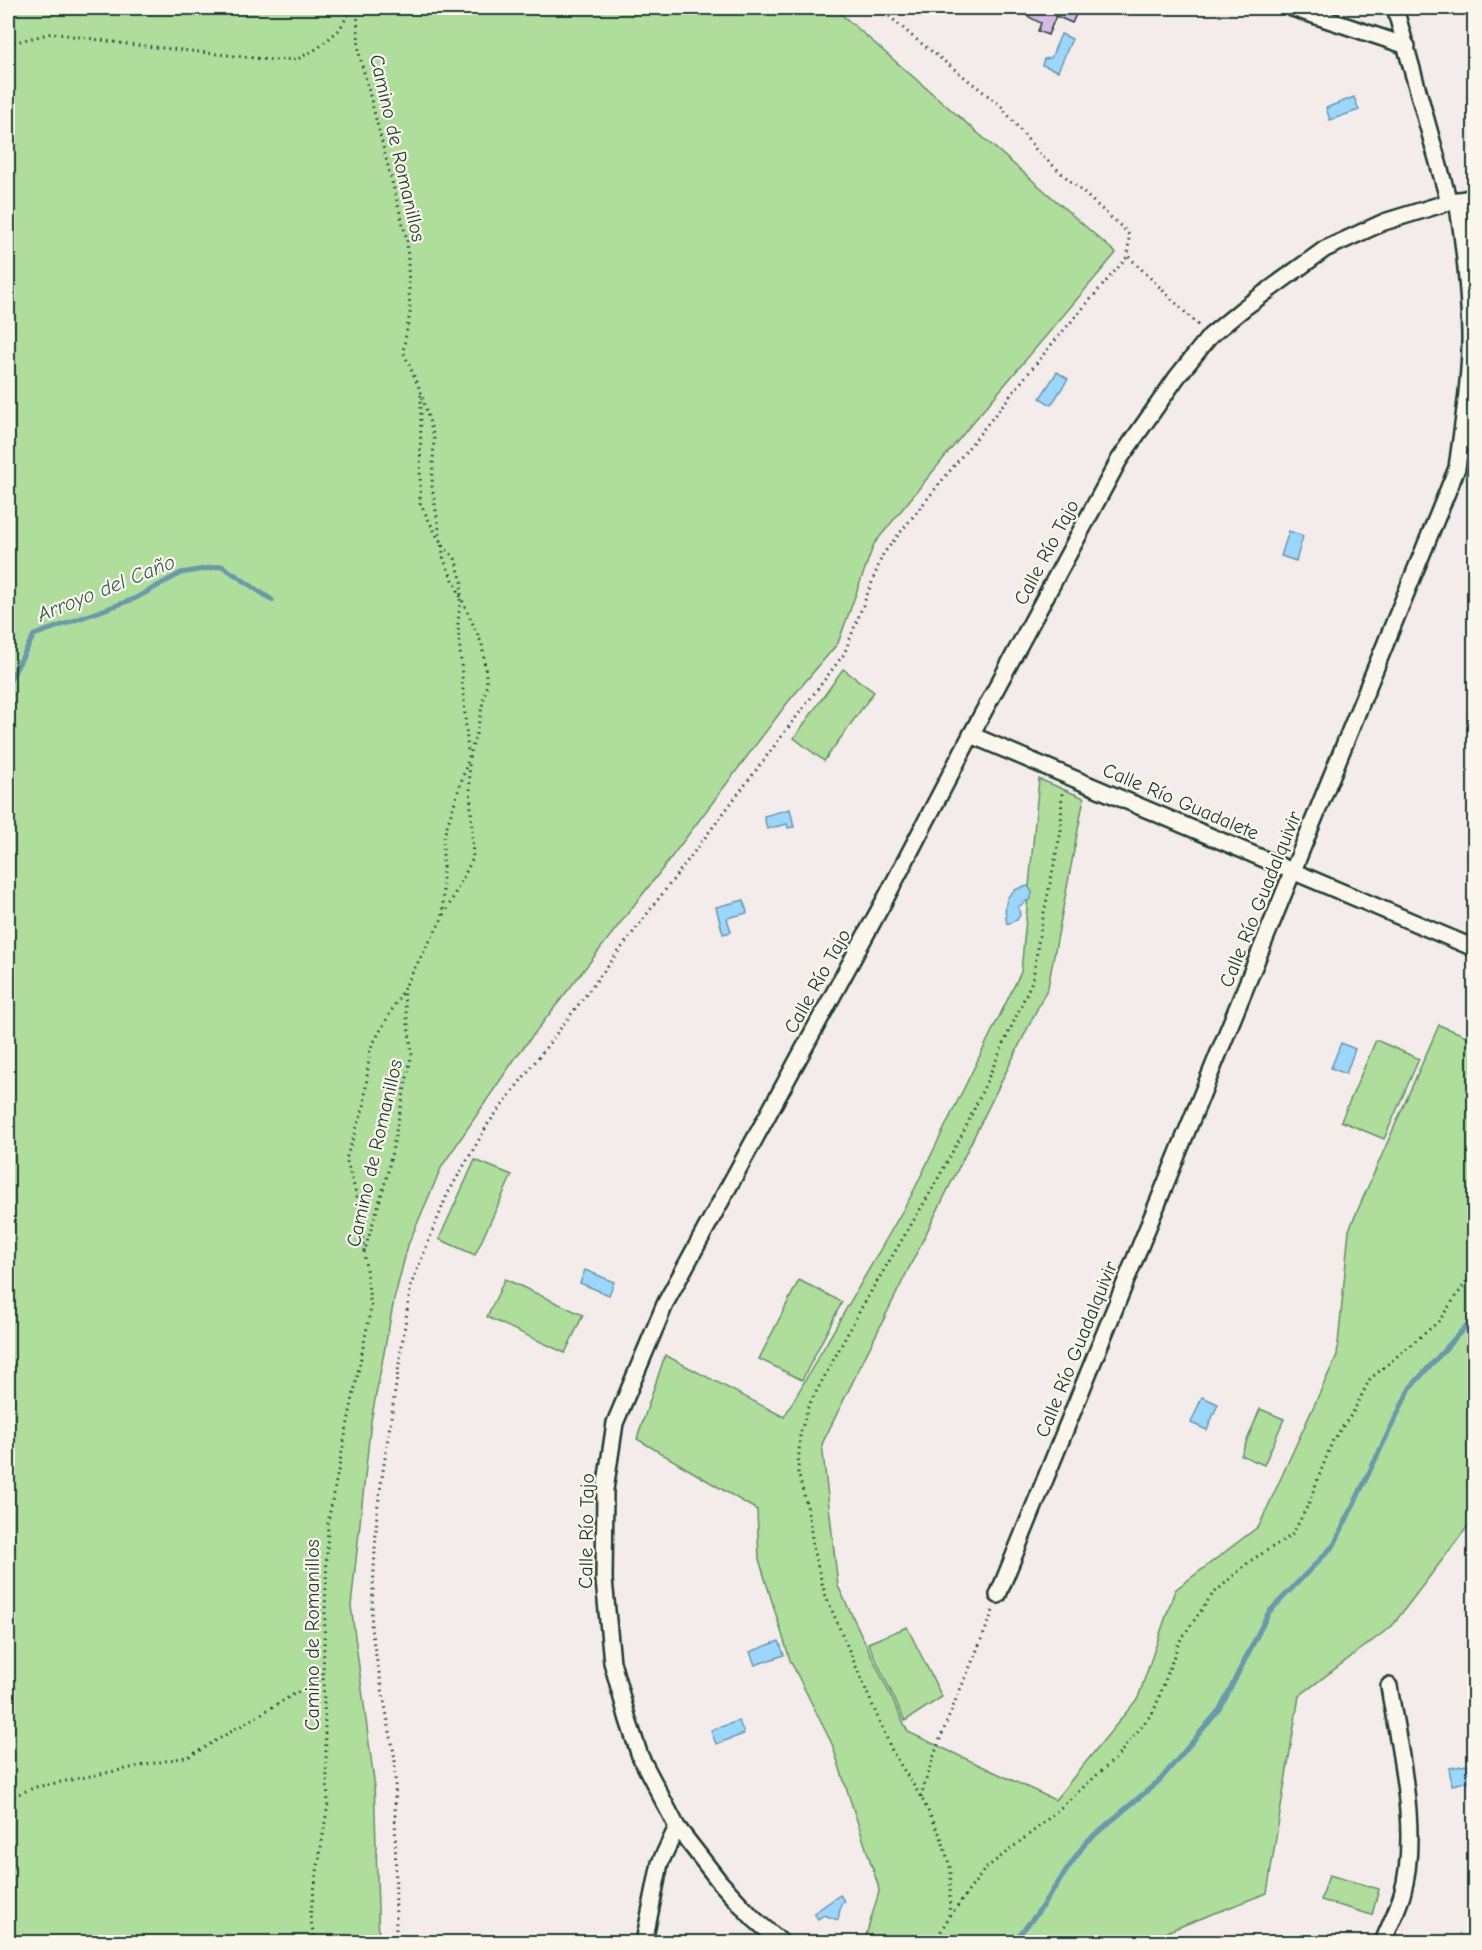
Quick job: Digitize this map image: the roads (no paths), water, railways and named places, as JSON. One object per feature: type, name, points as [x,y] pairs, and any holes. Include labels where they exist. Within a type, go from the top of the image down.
[{"type":"street","points":[[1292,8],[1407,46]]},
{"type":"street","name":"Calle Río Guadalquivir","points":[[998,1595],[1457,468],[1465,412],[1470,333],[1464,243],[1395,8]]},
{"type":"street","name":"Calle Río Tajo","points":[[781,1942],[754,1919],[719,1881],[677,1827],[640,1756],[612,1662],[604,1580],[604,1490],[615,1422],[666,1302],[884,902],[1119,460],[1177,377],[1210,336],[1244,308],[1325,249],[1384,222],[1474,197]]},
{"type":"street","name":"Calle Río Guadalete","points":[[971,735],[1474,948]]},
{"type":"street","points":[[1383,1942],[1402,1895],[1409,1852],[1408,1808],[1389,1686]]},
{"type":"street","points":[[644,1942],[660,1863],[677,1827]]},
{"type":"water","points":[[1061,34],[1072,39],[1058,71],[1042,65],[1044,59],[1051,58]]},
{"type":"water","points":[[1354,97],[1359,110],[1330,120],[1326,108]]},
{"type":"water","points":[[1057,372],[1068,379],[1051,405],[1040,398]]},
{"type":"water","points":[[1289,531],[1303,536],[1296,561],[1281,556]]},
{"type":"water","points":[[790,809],[794,827],[788,828],[787,824],[767,829],[764,816]]},
{"type":"water","points":[[1028,886],[1032,892],[1031,898],[1018,907],[1020,915],[1017,920],[1007,924],[1005,910],[1007,899],[1014,890]]},
{"type":"water","points":[[744,900],[747,913],[727,918],[731,932],[723,934],[716,907]]},
{"type":"water","points":[[1341,1043],[1355,1049],[1346,1074],[1331,1068]]},
{"type":"water","points":[[585,1270],[614,1282],[609,1295],[580,1283]]},
{"type":"water","points":[[1202,1397],[1218,1404],[1207,1430],[1191,1423]]},
{"type":"water","points":[[779,1641],[784,1655],[755,1665],[750,1652]]},
{"type":"water","points":[[739,1721],[744,1734],[716,1744],[711,1730]]},
{"type":"water","points":[[1474,1764],[1474,1780],[1452,1785],[1449,1768]]},
{"type":"water","points":[[840,1895],[845,1902],[841,1904],[838,1920],[824,1915],[818,1919],[814,1913]]},
{"type":"waterway","name":"Arroyo del Caño","points":[[8,684],[34,635],[134,599],[181,573],[222,566],[272,600]]},
{"type":"waterway","points":[[1013,1942],[1036,1915],[1086,1842],[1160,1780],[1220,1709],[1269,1612],[1334,1545],[1410,1388],[1466,1326],[1474,1321]]}]
